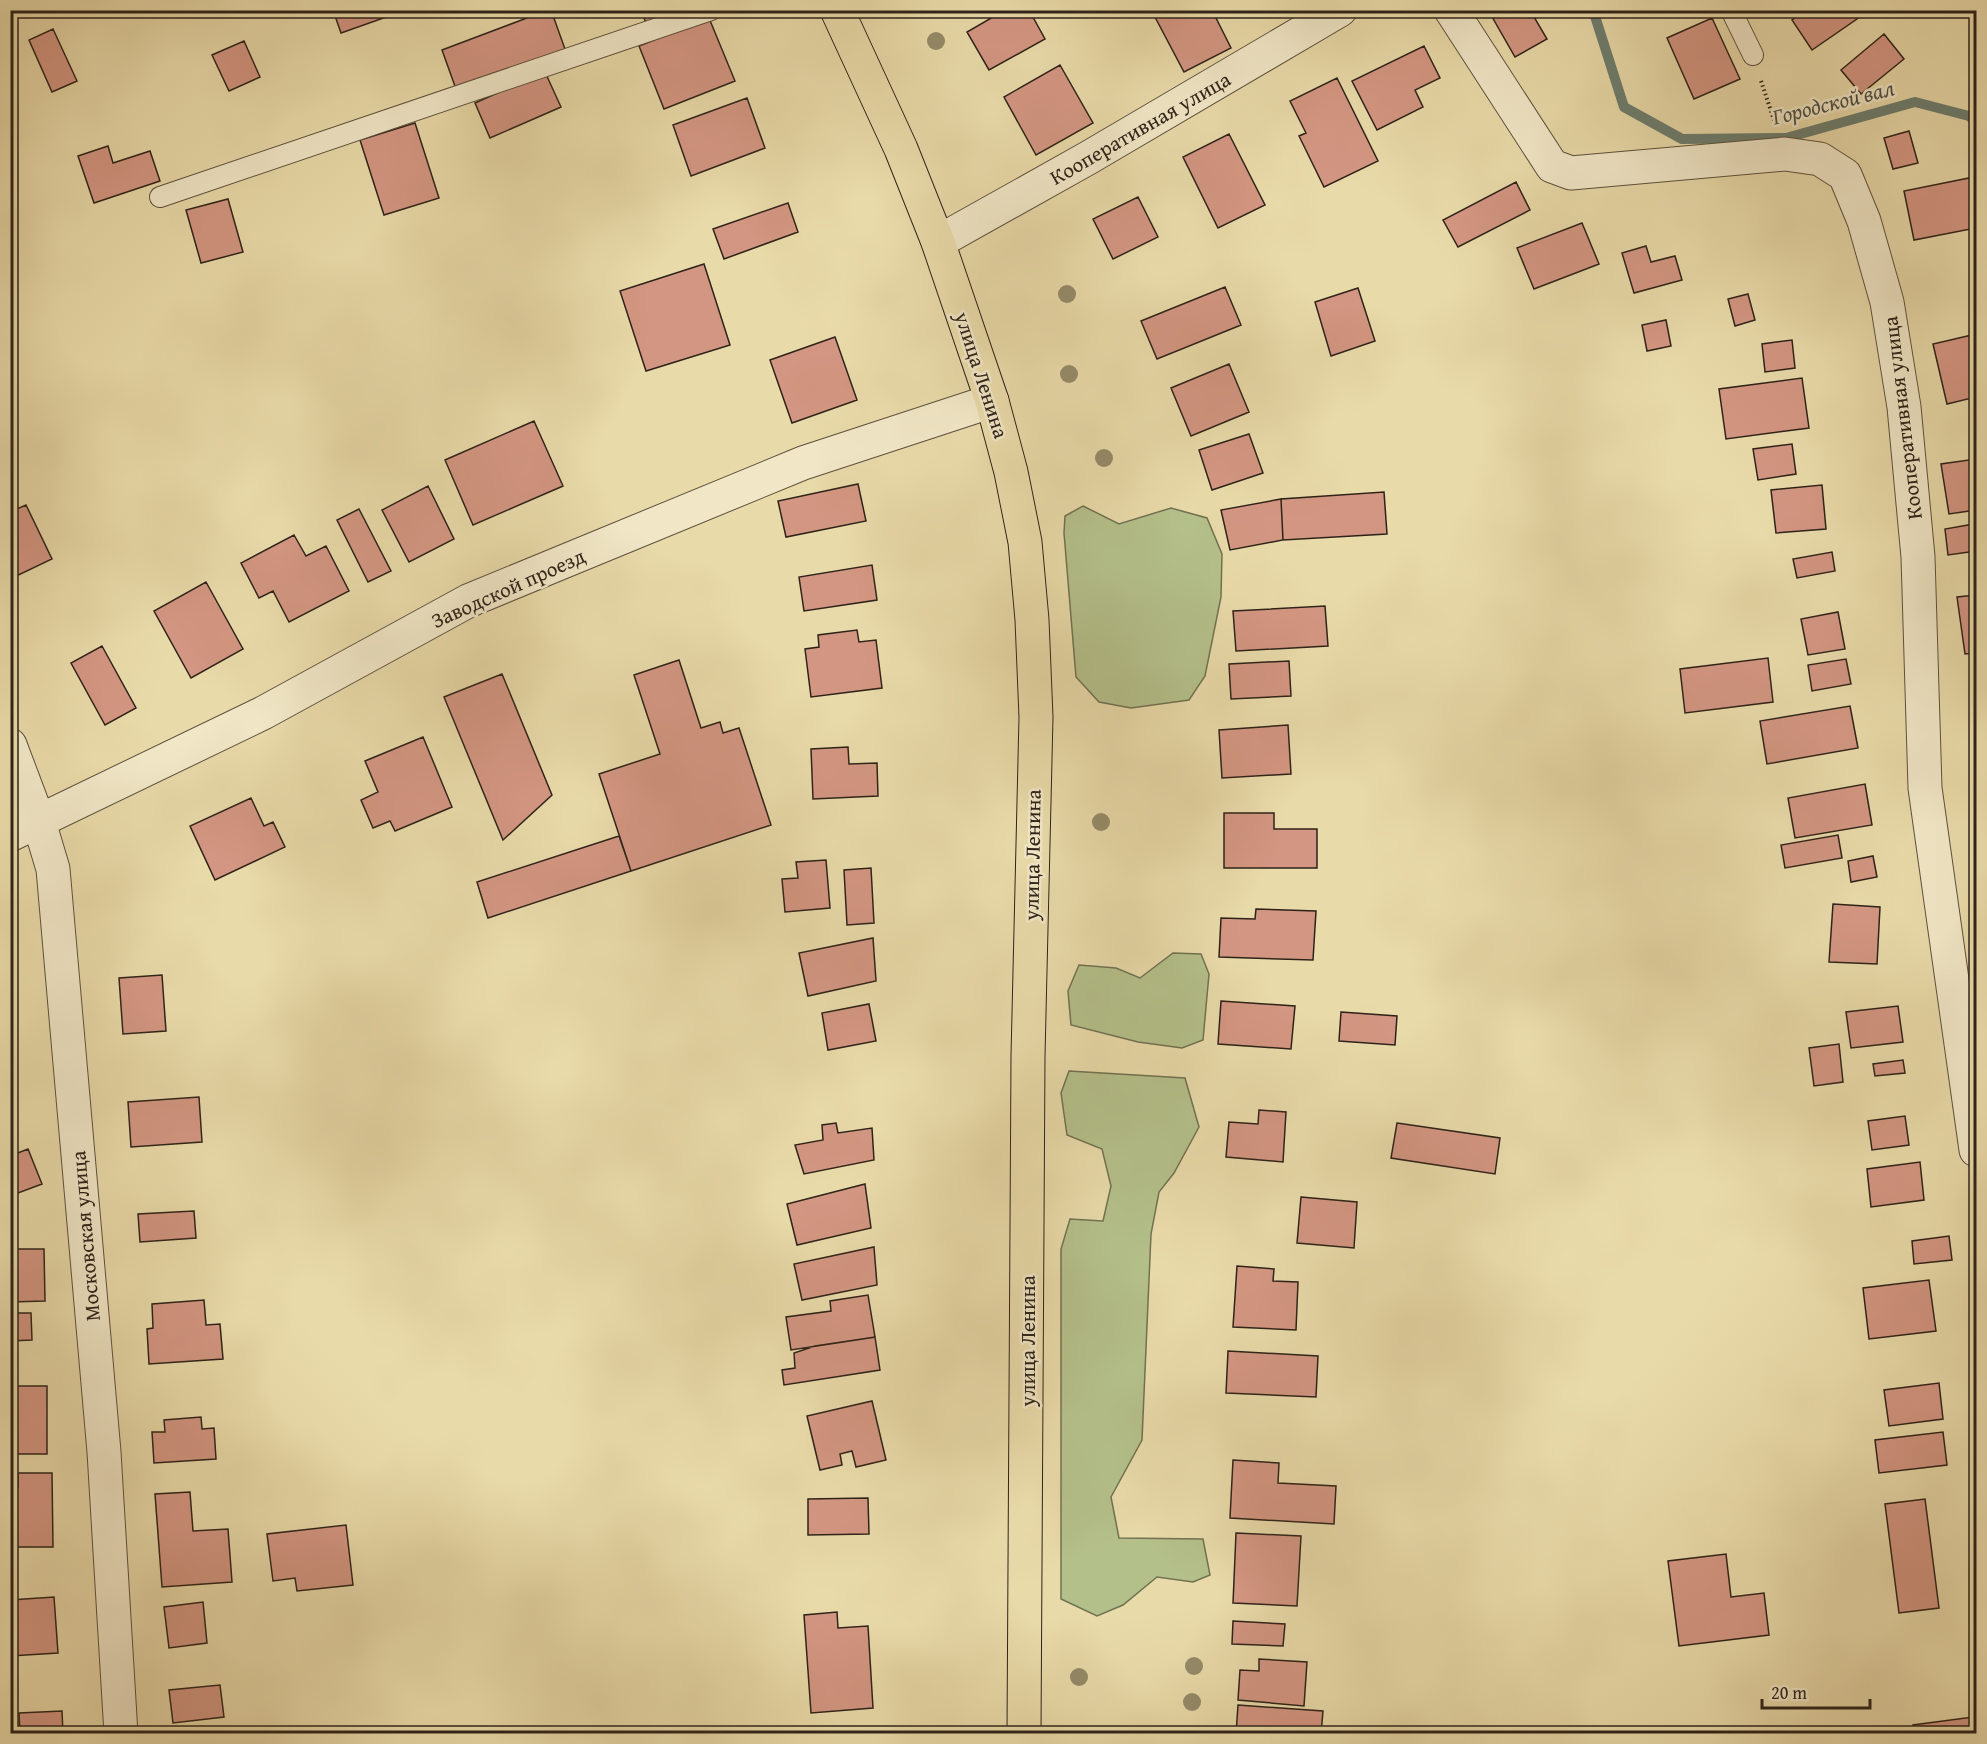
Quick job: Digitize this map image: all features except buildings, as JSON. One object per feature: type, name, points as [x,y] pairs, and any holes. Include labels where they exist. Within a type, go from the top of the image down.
[{"type":"main road","name":"улица Ленина","points":[[837,10],[901,149],[938,242],[993,401],[1011,472],[1025,542],[1032,620],[1036,717],[1028,1068],[1024,1734]]},
{"type":"street","name":"Кооперативная улица","points":[[938,242],[1088,158],[1340,10]]},
{"type":"street","name":"Кооперативная улица","points":[[1451,10],[1552,166],[1570,173],[1785,154],[1820,159],[1845,175],[1864,221],[1887,302],[1904,407],[1918,556],[1925,788],[1977,1149]]},
{"type":"street","name":"Заводской проезд","points":[[25,828],[263,713],[468,601],[803,463],[993,401]]},
{"type":"street","name":"Московская улица","points":[[10,746],[25,828],[53,868],[104,1452],[121,1734]]},
{"type":"lane","points":[[160,196],[711,10]]},
{"type":"lane","points":[[1731,10],[1753,55]]},
{"type":"path","points":[[1753,55],[1785,154]]},
{"type":"green space","points":[[1083,506],[1119,524],[1171,508],[1207,518],[1222,554],[1221,597],[1205,676],[1189,700],[1131,708],[1099,702],[1076,677],[1064,533],[1065,516]]},
{"type":"green space","points":[[1173,953],[1201,954],[1209,974],[1203,1040],[1182,1048],[1138,1042],[1071,1025],[1068,991],[1079,965],[1116,968],[1140,978]]},
{"type":"green space","points":[[1069,1071],[1185,1078],[1199,1127],[1174,1173],[1159,1192],[1151,1234],[1142,1440],[1111,1497],[1119,1538],[1203,1539],[1210,1575],[1193,1582],[1157,1577],[1123,1605],[1097,1616],[1061,1599],[1061,1249],[1070,1219],[1103,1221],[1111,1186],[1102,1149],[1067,1135],[1061,1093]]},
{"type":"waterway","name":"Городской вал","points":[[1593,10],[1624,107],[1682,139],[1786,138],[1915,102],[1969,116],[1976,122]]}]
